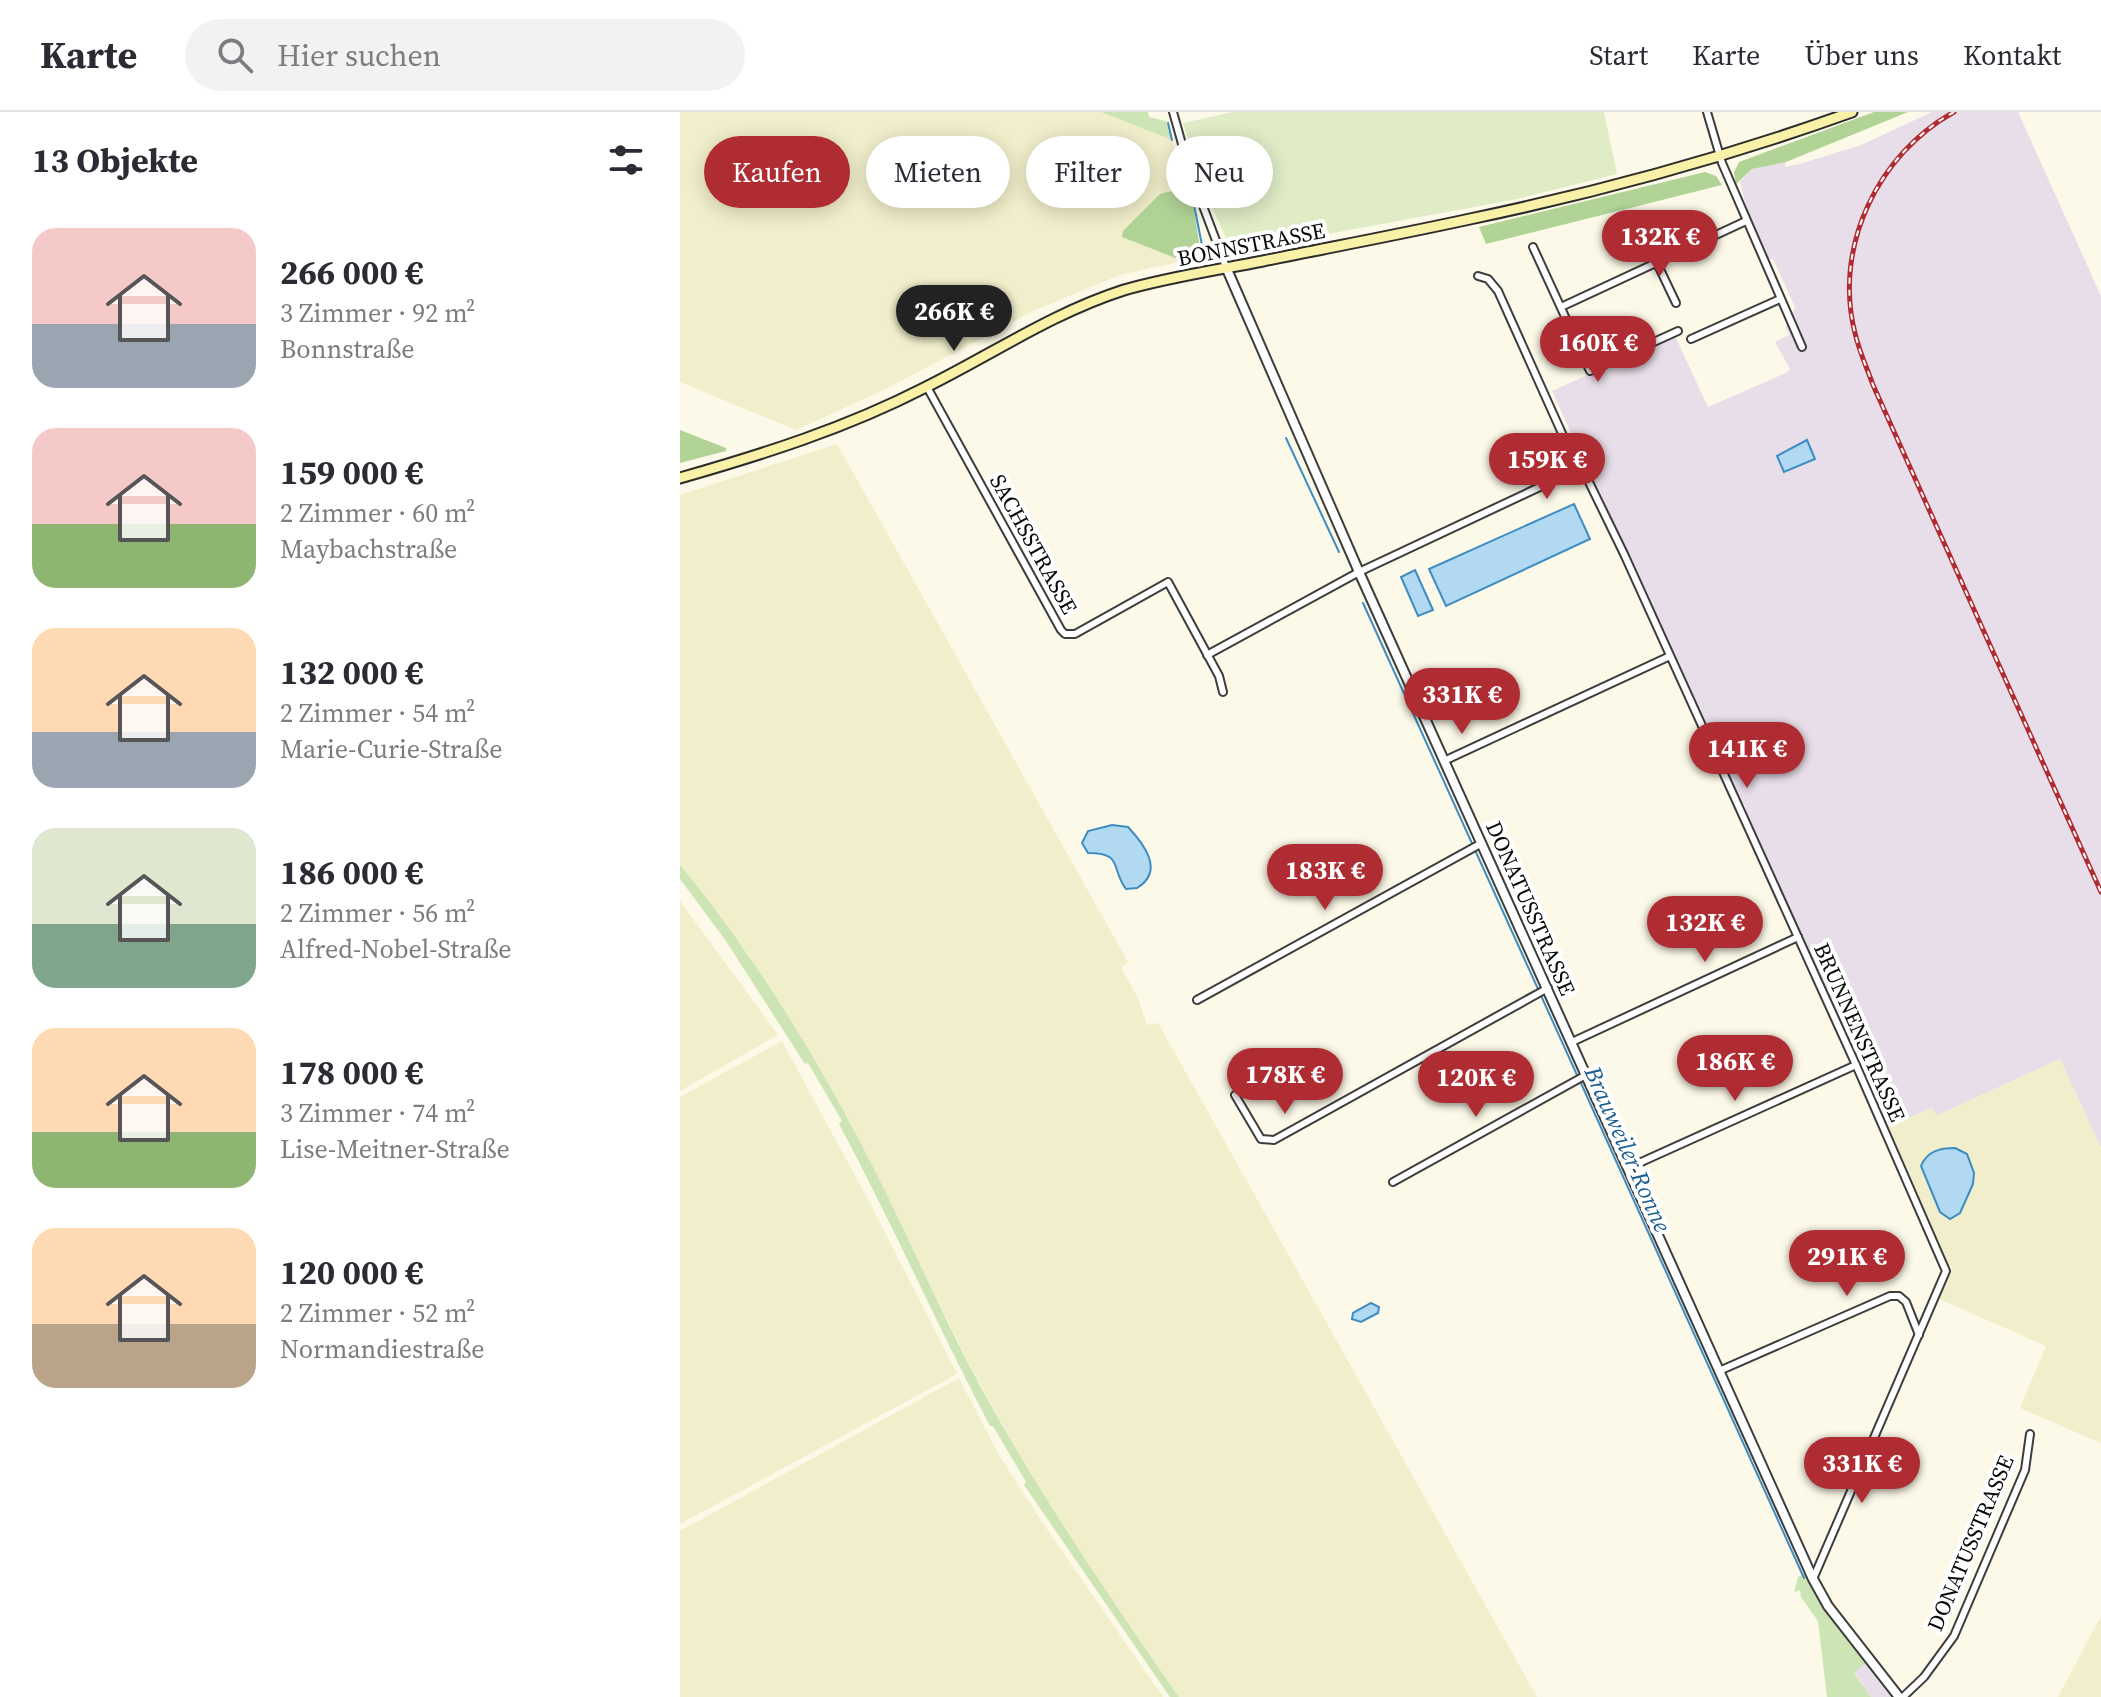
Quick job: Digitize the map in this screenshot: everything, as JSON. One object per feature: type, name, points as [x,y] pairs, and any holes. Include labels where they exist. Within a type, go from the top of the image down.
[{"type":"main road","name":"BONNSTRASSE","points":[[680,478],[814,437],[927,387],[1045,321],[1128,289],[1470,219],[1720,157],[1852,112]]},
{"type":"street","name":"DONATUSSTRASSE","points":[[1173,112],[1189,169],[1226,267],[1359,572],[1813,1579],[1828,1606],[1901,1697],[1924,1677],[1954,1636],[2025,1470],[2030,1434]]},
{"type":"street","points":[[1707,112],[1720,157],[1802,347]]},
{"type":"street","points":[[1561,307],[1746,221]]},
{"type":"street","points":[[1533,247],[1590,371],[1678,331]]},
{"type":"street","points":[[1657,263],[1676,303]]},
{"type":"street","name":"BRUNNENSTRASSE","points":[[1478,276],[1488,279],[1498,291],[1578,469],[1586,476],[1856,1065],[1946,1271],[1813,1579]]},
{"type":"street","points":[[1691,339],[1780,299]]},
{"type":"street","name":"SACHSSTRASSE","points":[[927,387],[1061,630],[1065,634],[1075,634],[1168,582],[1219,676],[1223,692]]},
{"type":"street","points":[[1207,655],[1359,572],[1578,469]]},
{"type":"street","points":[[1446,760],[1670,656]]},
{"type":"street","points":[[1197,1000],[1480,844]]},
{"type":"street","points":[[1572,1042],[1798,937]]},
{"type":"street","points":[[1235,1095],[1261,1139],[1274,1140],[1546,989]]},
{"type":"street","points":[[1628,1168],[1856,1065]]},
{"type":"street","points":[[1393,1182],[1585,1076]]},
{"type":"street","points":[[1719,1371],[1890,1296],[1899,1296],[1906,1302],[1919,1335]]},
{"type":"shaded area","points":[[680,112],[1101,112],[1166,138],[1166,192],[1160,194],[1150,205],[1150,136],[1026,136],[1026,208],[1148,208],[1122,237],[1183,261],[1120,275],[1033,311],[884,390],[796,430],[680,382]]},
{"type":"shaded area","points":[[1932,112],[2018,112],[2101,296],[2101,1148],[2060,1059],[1936,1116],[1931,1108],[1885,1129],[1790,915],[1792,913],[1790,909],[1787,910],[1743,812],[1745,806],[1740,804],[1552,391],[1675,336],[1708,407],[1788,372],[1790,369],[1775,342],[1789,335],[1785,326],[1795,321],[1792,314],[1795,307],[1773,259],[1768,259],[1749,219],[1740,182],[1752,169],[1786,162],[1785,167],[1861,145]]},
{"type":"shaded area","points":[[837,444],[1128,962],[1121,968],[1137,996],[1147,1025],[1158,1023],[1537,1697],[1179,1697],[1093,1573],[1028,1471],[968,1362],[850,1123],[797,1030],[747,953],[680,865],[680,495]]},
{"type":"shaded area","points":[[680,901],[778,1035],[680,1091]]},
{"type":"shaded area","points":[[782,1041],[872,1207],[957,1374],[680,1524],[680,1097]]},
{"type":"shaded area","points":[[2060,1059],[2101,1148],[2101,1443],[2020,1408],[2046,1346],[1939,1299],[1953,1267],[1946,1264],[1885,1129],[1932,1108],[1936,1116]]},
{"type":"shaded area","points":[[959,1378],[999,1455],[1163,1697],[680,1697],[680,1531]]},
{"type":"shaded area","points":[[2101,1616],[2101,1697],[2058,1697]]},
{"type":"shaded area","points":[[1867,1662],[1892,1697],[1871,1697],[1854,1672]]},
{"type":"green space","points":[[1101,112],[1148,112],[1149,117],[1166,121],[1171,136],[1166,138]]},
{"type":"green space","points":[[1233,112],[1604,112],[1617,174],[1517,199],[1252,248],[1232,247],[1213,208],[1273,208],[1273,136],[1187,136],[1183,123]]},
{"type":"green space","points":[[1874,112],[1908,112],[1786,162],[1752,169],[1736,184],[1734,172],[1739,162]]},
{"type":"green space","points":[[1705,172],[1716,176],[1722,185],[1486,244],[1479,227]]},
{"type":"green space","points":[[1166,192],[1166,208],[1194,208],[1201,254],[1183,261],[1122,237],[1123,231],[1146,208],[1150,208],[1160,194]]},
{"type":"green space","points":[[680,430],[726,448],[726,451],[680,463]]},
{"type":"green space","points":[[680,865],[735,936],[808,1049],[873,1167],[956,1339],[1016,1450],[1179,1697],[1170,1697],[1024,1485],[1026,1482],[993,1426],[990,1426],[971,1389],[839,1124],[842,1121],[808,1063],[805,1064],[726,941],[680,879]]},
{"type":"green space","points":[[1806,1573],[1824,1607],[1867,1662],[1854,1673],[1871,1697],[1827,1697],[1818,1621],[1801,1597],[1800,1590],[1794,1592],[1798,1577]]},
{"type":"water","points":[[1807,440],[1815,459],[1784,472],[1777,456]]},
{"type":"water","points":[[1574,504],[1590,539],[1446,606],[1429,569]]},
{"type":"water","points":[[1415,570],[1433,610],[1418,616],[1401,577]]},
{"type":"water","points":[[1112,825],[1128,827],[1149,858],[1150,874],[1137,888],[1126,889],[1112,859],[1088,853],[1082,843],[1088,831]]},
{"type":"water","points":[[1955,1148],[1967,1154],[1974,1173],[1973,1184],[1960,1213],[1950,1219],[1940,1212],[1921,1166],[1935,1151]]},
{"type":"water","points":[[1371,1303],[1379,1307],[1378,1313],[1361,1322],[1352,1319],[1353,1313]]},
{"type":"waterway","points":[[1168,123],[1171,136]]},
{"type":"waterway","points":[[1195,208],[1203,250]]},
{"type":"waterway","name":"Brauweiler Ronne","points":[[1286,438],[1339,552]]},
{"type":"waterway","name":"Brauweiler Ronne","points":[[1363,603],[1577,1075]]},
{"type":"waterway","name":"Brauweiler Ronne","points":[[1580,1081],[1804,1578]]},
{"type":"railway","points":[[1954,112],[1927,130],[1903,152],[1883,178],[1868,206],[1850,268],[1850,301],[1855,333],[1873,385],[2101,892]]}]
